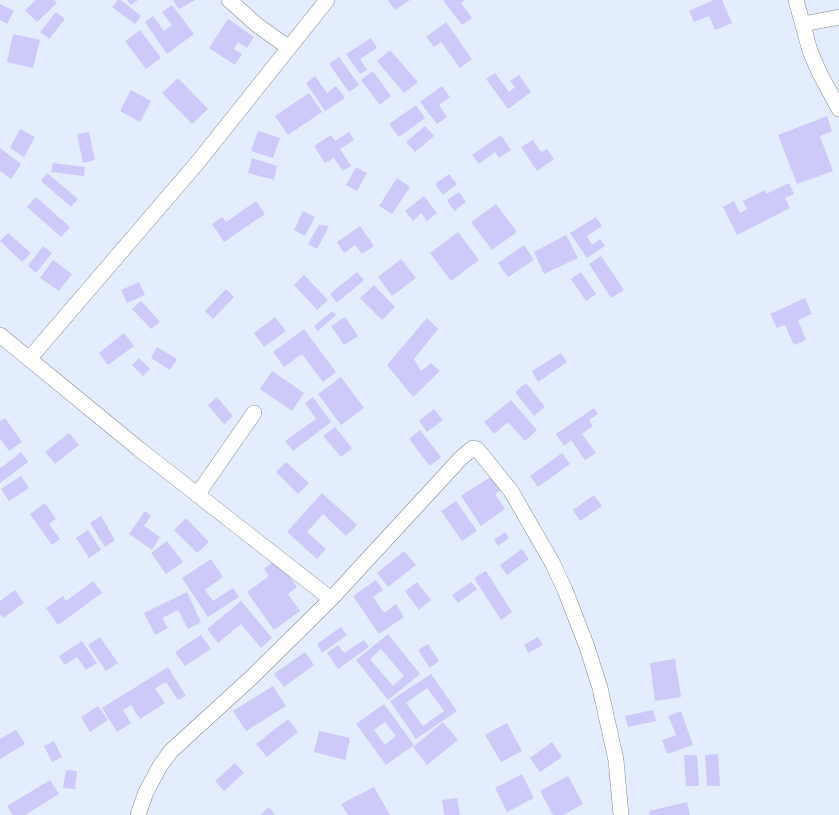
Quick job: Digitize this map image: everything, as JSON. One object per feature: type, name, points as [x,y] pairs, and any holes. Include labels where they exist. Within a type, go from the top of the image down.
[{"type":"street","points":[[229,0],[257,25],[289,48]]},
{"type":"street","points":[[29,359],[198,162],[327,0]]},
{"type":"street","points":[[796,0],[810,51],[820,74],[839,109]]},
{"type":"street","points":[[803,24],[839,17]]},
{"type":"street","points":[[0,335],[139,449],[331,599]]},
{"type":"street","points":[[197,495],[254,412]]},
{"type":"street","points":[[138,815],[146,792],[160,766],[171,751],[252,677],[331,599],[461,458],[473,448],[477,449],[495,469],[511,491],[532,525],[556,570],[588,647],[600,688],[615,753],[621,815]]},
{"type":"building","points":[[36,0],[54,0],[57,3],[37,22],[25,10]]},
{"type":"building","points":[[118,0],[121,0],[141,16],[135,24],[112,7]]},
{"type":"building","points":[[127,0],[138,0],[131,5]]},
{"type":"building","points":[[173,0],[195,0],[179,9]]},
{"type":"building","points":[[388,0],[410,0],[395,10]]},
{"type":"building","points":[[443,0],[465,0],[461,3],[472,18],[462,25]]},
{"type":"building","points":[[714,0],[722,0],[732,23],[715,30],[709,16],[694,22],[689,11]]},
{"type":"building","points":[[0,4],[14,11],[7,24],[0,20]]},
{"type":"building","points":[[172,5],[194,34],[167,54],[145,22],[153,16],[164,31],[172,25],[162,12]]},
{"type":"building","points":[[56,12],[65,19],[49,39],[40,32]]},
{"type":"building","points":[[228,19],[254,37],[247,48],[238,42],[234,49],[242,54],[235,65],[209,48]]},
{"type":"building","points":[[446,22],[472,59],[460,68],[441,42],[434,47],[426,37]]},
{"type":"building","points":[[140,30],[161,58],[146,69],[125,41]]},
{"type":"building","points":[[13,34],[40,40],[33,68],[7,62]]},
{"type":"building","points":[[371,38],[377,48],[360,59],[367,70],[360,74],[346,54]]},
{"type":"building","points":[[390,50],[418,82],[404,93],[377,61]]},
{"type":"building","points":[[339,57],[359,85],[349,92],[329,64]]},
{"type":"building","points":[[373,71],[391,96],[380,105],[361,80]]},
{"type":"building","points":[[495,73],[509,92],[515,87],[510,81],[519,75],[531,92],[508,109],[486,79]]},
{"type":"building","points":[[315,76],[327,93],[336,86],[345,98],[325,111],[306,83]]},
{"type":"building","points":[[178,78],[208,109],[192,124],[162,93]]},
{"type":"building","points":[[442,86],[450,97],[439,105],[447,117],[437,124],[420,102]]},
{"type":"building","points":[[131,90],[151,101],[140,122],[120,111]]},
{"type":"building","points":[[309,93],[322,112],[288,135],[275,116]]},
{"type":"building","points":[[416,105],[425,118],[399,137],[389,124]]},
{"type":"building","points":[[827,116],[832,131],[820,136],[833,171],[797,184],[778,135]]},
{"type":"building","points":[[425,126],[434,136],[415,152],[406,142]]},
{"type":"building","points":[[20,129],[35,137],[24,157],[10,148]]},
{"type":"building","points":[[258,131],[280,138],[273,158],[251,151]]},
{"type":"building","points":[[89,132],[95,160],[83,163],[77,134]]},
{"type":"building","points":[[349,132],[354,140],[340,149],[351,166],[343,171],[334,158],[325,163],[314,146],[331,135],[335,141]]},
{"type":"building","points":[[501,135],[511,150],[499,158],[495,152],[479,164],[472,155]]},
{"type":"building","points":[[533,140],[541,152],[547,149],[554,159],[537,171],[521,147]]},
{"type":"building","points":[[0,148],[21,164],[11,179],[0,171]]},
{"type":"building","points":[[252,158],[277,166],[274,180],[248,173]]},
{"type":"building","points":[[53,163],[85,167],[84,176],[51,172]]},
{"type":"building","points":[[356,167],[367,173],[357,191],[346,185]]},
{"type":"building","points":[[47,173],[78,199],[71,207],[41,181]]},
{"type":"building","points":[[449,174],[457,184],[443,195],[435,184]]},
{"type":"building","points":[[397,178],[410,187],[392,214],[379,206]]},
{"type":"building","points":[[789,183],[794,194],[785,198],[790,208],[737,235],[723,207],[734,201],[740,213],[747,209],[743,201],[765,190],[766,194]]},
{"type":"building","points":[[459,192],[466,202],[454,211],[447,200]]},
{"type":"building","points":[[424,196],[437,213],[427,221],[421,213],[413,221],[405,211]]},
{"type":"building","points":[[36,197],[70,227],[61,237],[27,207]]},
{"type":"building","points":[[256,201],[265,214],[224,242],[212,224],[222,217],[226,222]]},
{"type":"building","points":[[496,204],[517,232],[492,250],[471,222]]},
{"type":"building","points":[[303,211],[315,217],[305,236],[294,230]]},
{"type":"building","points":[[596,217],[602,226],[587,236],[592,245],[600,239],[605,246],[587,258],[570,233]]},
{"type":"building","points":[[319,225],[329,226],[317,249],[308,244]]},
{"type":"building","points":[[360,226],[374,246],[362,254],[355,245],[344,253],[337,242]]},
{"type":"building","points":[[458,232],[479,260],[451,281],[430,253]]},
{"type":"building","points":[[8,233],[31,253],[22,262],[0,241]]},
{"type":"building","points":[[566,235],[578,258],[544,274],[534,252]]},
{"type":"building","points":[[524,245],[534,260],[508,277],[498,263]]},
{"type":"building","points":[[43,246],[52,253],[36,273],[28,266]]},
{"type":"building","points":[[601,256],[624,290],[611,298],[589,264]]},
{"type":"building","points":[[401,259],[416,278],[392,296],[378,277]]},
{"type":"building","points":[[53,260],[72,274],[59,291],[40,278]]},
{"type":"building","points":[[357,272],[364,280],[337,303],[330,294]]},
{"type":"building","points":[[581,272],[596,294],[586,301],[571,279]]},
{"type":"building","points":[[304,275],[328,300],[317,310],[294,285]]},
{"type":"building","points":[[139,282],[145,295],[127,303],[121,290]]},
{"type":"building","points":[[374,285],[395,307],[382,320],[360,298]]},
{"type":"building","points":[[226,289],[234,297],[213,319],[205,311]]},
{"type":"building","points":[[805,298],[812,314],[798,320],[806,340],[794,345],[785,325],[777,328],[770,314]]},
{"type":"building","points":[[141,301],[160,322],[151,329],[132,309]]},
{"type":"building","points":[[332,311],[336,315],[318,331],[314,326]]},
{"type":"building","points":[[275,317],[286,331],[264,347],[254,333]]},
{"type":"building","points":[[345,317],[358,336],[344,345],[331,326]]},
{"type":"building","points":[[427,318],[438,329],[414,359],[421,371],[431,363],[440,371],[413,397],[387,365]]},
{"type":"building","points":[[304,329],[336,372],[323,382],[302,354],[284,367],[273,352]]},
{"type":"building","points":[[124,333],[134,346],[108,365],[99,353]]},
{"type":"building","points":[[157,347],[177,359],[170,370],[151,358]]},
{"type":"building","points":[[561,353],[567,362],[538,382],[532,371]]},
{"type":"building","points":[[139,358],[150,369],[143,376],[132,365]]},
{"type":"building","points":[[272,371],[304,393],[292,411],[260,389]]},
{"type":"building","points":[[341,377],[364,408],[341,425],[318,394]]},
{"type":"building","points":[[526,383],[545,407],[534,416],[515,392]]},
{"type":"building","points":[[217,397],[233,416],[224,424],[208,405]]},
{"type":"building","points":[[313,397],[331,422],[293,451],[285,441],[316,419],[305,403]]},
{"type":"building","points":[[511,400],[537,430],[525,441],[508,422],[494,434],[484,422]]},
{"type":"building","points":[[594,408],[598,414],[589,420],[593,426],[582,434],[596,453],[585,460],[571,440],[564,446],[556,434]]},
{"type":"building","points":[[434,409],[443,420],[427,432],[419,421]]},
{"type":"building","points":[[5,418],[22,442],[9,451],[0,439],[0,421]]},
{"type":"building","points":[[335,427],[352,448],[341,457],[323,436]]},
{"type":"building","points":[[420,430],[441,457],[430,466],[409,439]]},
{"type":"building","points":[[69,433],[79,445],[55,464],[45,452]]},
{"type":"building","points":[[21,452],[28,462],[0,483],[0,466],[1,468]]},
{"type":"building","points":[[562,453],[570,464],[538,487],[530,476]]},
{"type":"building","points":[[286,462],[309,483],[298,494],[276,472]]},
{"type":"building","points":[[495,474],[504,488],[495,494],[505,509],[481,526],[461,496]]},
{"type":"building","points":[[21,476],[29,488],[9,501],[1,489]]},
{"type":"building","points":[[322,493],[357,525],[346,536],[323,514],[307,532],[326,549],[317,559],[287,532]]},
{"type":"building","points":[[594,495],[602,506],[580,521],[573,510]]},
{"type":"building","points":[[456,501],[477,531],[462,541],[441,511]]},
{"type":"building","points":[[45,503],[56,519],[49,524],[60,539],[52,545],[30,514]]},
{"type":"building","points":[[145,511],[151,516],[144,526],[160,537],[152,550],[129,534]]},
{"type":"building","points":[[101,516],[115,540],[105,547],[90,523]]},
{"type":"building","points":[[186,518],[209,542],[197,553],[174,530]]},
{"type":"building","points":[[88,530],[101,550],[89,558],[76,538]]},
{"type":"building","points":[[505,532],[509,538],[498,546],[494,540]]},
{"type":"building","points":[[167,541],[183,562],[166,574],[151,553]]},
{"type":"building","points":[[522,549],[529,559],[507,575],[500,565]]},
{"type":"building","points":[[404,551],[416,565],[388,587],[377,573]]},
{"type":"building","points":[[211,559],[223,577],[205,590],[213,601],[233,588],[239,597],[208,617],[182,578]]},
{"type":"building","points":[[277,559],[297,587],[288,594],[300,611],[274,630],[247,592],[269,576],[264,569]]},
{"type":"building","points":[[486,571],[512,612],[501,620],[474,578]]},
{"type":"building","points":[[376,580],[383,590],[373,597],[384,613],[396,604],[404,617],[379,634],[353,596]]},
{"type":"building","points":[[93,581],[102,593],[58,625],[46,608],[63,596],[66,601]]},
{"type":"building","points":[[417,582],[431,600],[419,610],[405,591]]},
{"type":"building","points":[[471,582],[477,589],[458,603],[452,595]]},
{"type":"building","points":[[15,590],[24,603],[3,618],[0,614],[0,601]]},
{"type":"building","points":[[187,592],[201,622],[188,629],[178,610],[162,618],[168,628],[155,635],[144,613]]},
{"type":"building","points":[[241,601],[272,638],[261,648],[241,624],[218,643],[207,629]]},
{"type":"building","points":[[341,627],[347,635],[322,653],[317,644]]},
{"type":"building","points":[[388,634],[420,674],[388,700],[356,660]],"holes":[[[381,649],[404,676],[393,686],[370,659]]]},
{"type":"building","points":[[201,635],[211,649],[185,666],[175,652]]},
{"type":"building","points":[[100,637],[118,663],[106,671],[88,645]]},
{"type":"building","points":[[538,637],[543,645],[528,653],[524,645]]},
{"type":"building","points":[[364,640],[369,647],[338,669],[327,653],[338,645],[344,653]]},
{"type":"building","points":[[82,641],[97,663],[86,670],[77,657],[65,665],[59,656]]},
{"type":"building","points":[[428,644],[439,661],[430,668],[418,650]]},
{"type":"building","points":[[305,652],[314,665],[284,687],[274,674]]},
{"type":"building","points":[[675,659],[681,697],[655,701],[650,663]]},
{"type":"building","points":[[168,667],[186,696],[178,700],[166,682],[155,688],[165,703],[140,719],[131,705],[123,710],[131,723],[117,732],[102,708]]},
{"type":"building","points":[[431,674],[457,711],[416,739],[390,701]],"holes":[[[427,688],[444,711],[423,726],[406,703]]]},
{"type":"building","points":[[273,686],[286,706],[246,731],[233,711]]},
{"type":"building","points":[[384,704],[414,745],[386,765],[356,724]],"holes":[[[385,722],[396,736],[385,745],[374,730]]]},
{"type":"building","points":[[98,706],[108,720],[90,732],[81,717]]},
{"type":"building","points":[[653,710],[656,721],[628,727],[625,716]]},
{"type":"building","points":[[681,711],[693,745],[667,754],[662,740],[676,735],[668,716]]},
{"type":"building","points":[[288,719],[298,732],[267,757],[256,744]]},
{"type":"building","points":[[443,722],[458,740],[427,765],[413,747]]},
{"type":"building","points":[[507,723],[522,751],[501,762],[485,735]]},
{"type":"building","points":[[16,730],[25,744],[0,759],[0,739]]},
{"type":"building","points":[[319,731],[350,738],[345,760],[314,752]]},
{"type":"building","points":[[54,741],[62,757],[52,762],[44,746]]},
{"type":"building","points":[[552,742],[562,757],[540,772],[530,758]]},
{"type":"building","points":[[718,754],[720,786],[707,786],[705,755]]},
{"type":"building","points":[[684,755],[697,755],[699,786],[686,786]]},
{"type":"building","points":[[235,763],[244,773],[224,791],[215,781]]},
{"type":"building","points":[[66,770],[77,771],[75,789],[63,788]]},
{"type":"building","points":[[522,774],[534,798],[507,812],[495,788]]},
{"type":"building","points":[[568,776],[583,804],[563,815],[553,815],[540,791]]},
{"type":"building","points":[[50,780],[59,794],[25,815],[13,815],[7,806]]},
{"type":"building","points":[[374,787],[390,815],[348,815],[341,804]]},
{"type":"building","points":[[457,798],[460,815],[444,815],[442,800]]},
{"type":"building","points":[[687,802],[690,815],[650,815],[649,811]]},
{"type":"building","points":[[269,807],[275,815],[260,815]]}]
